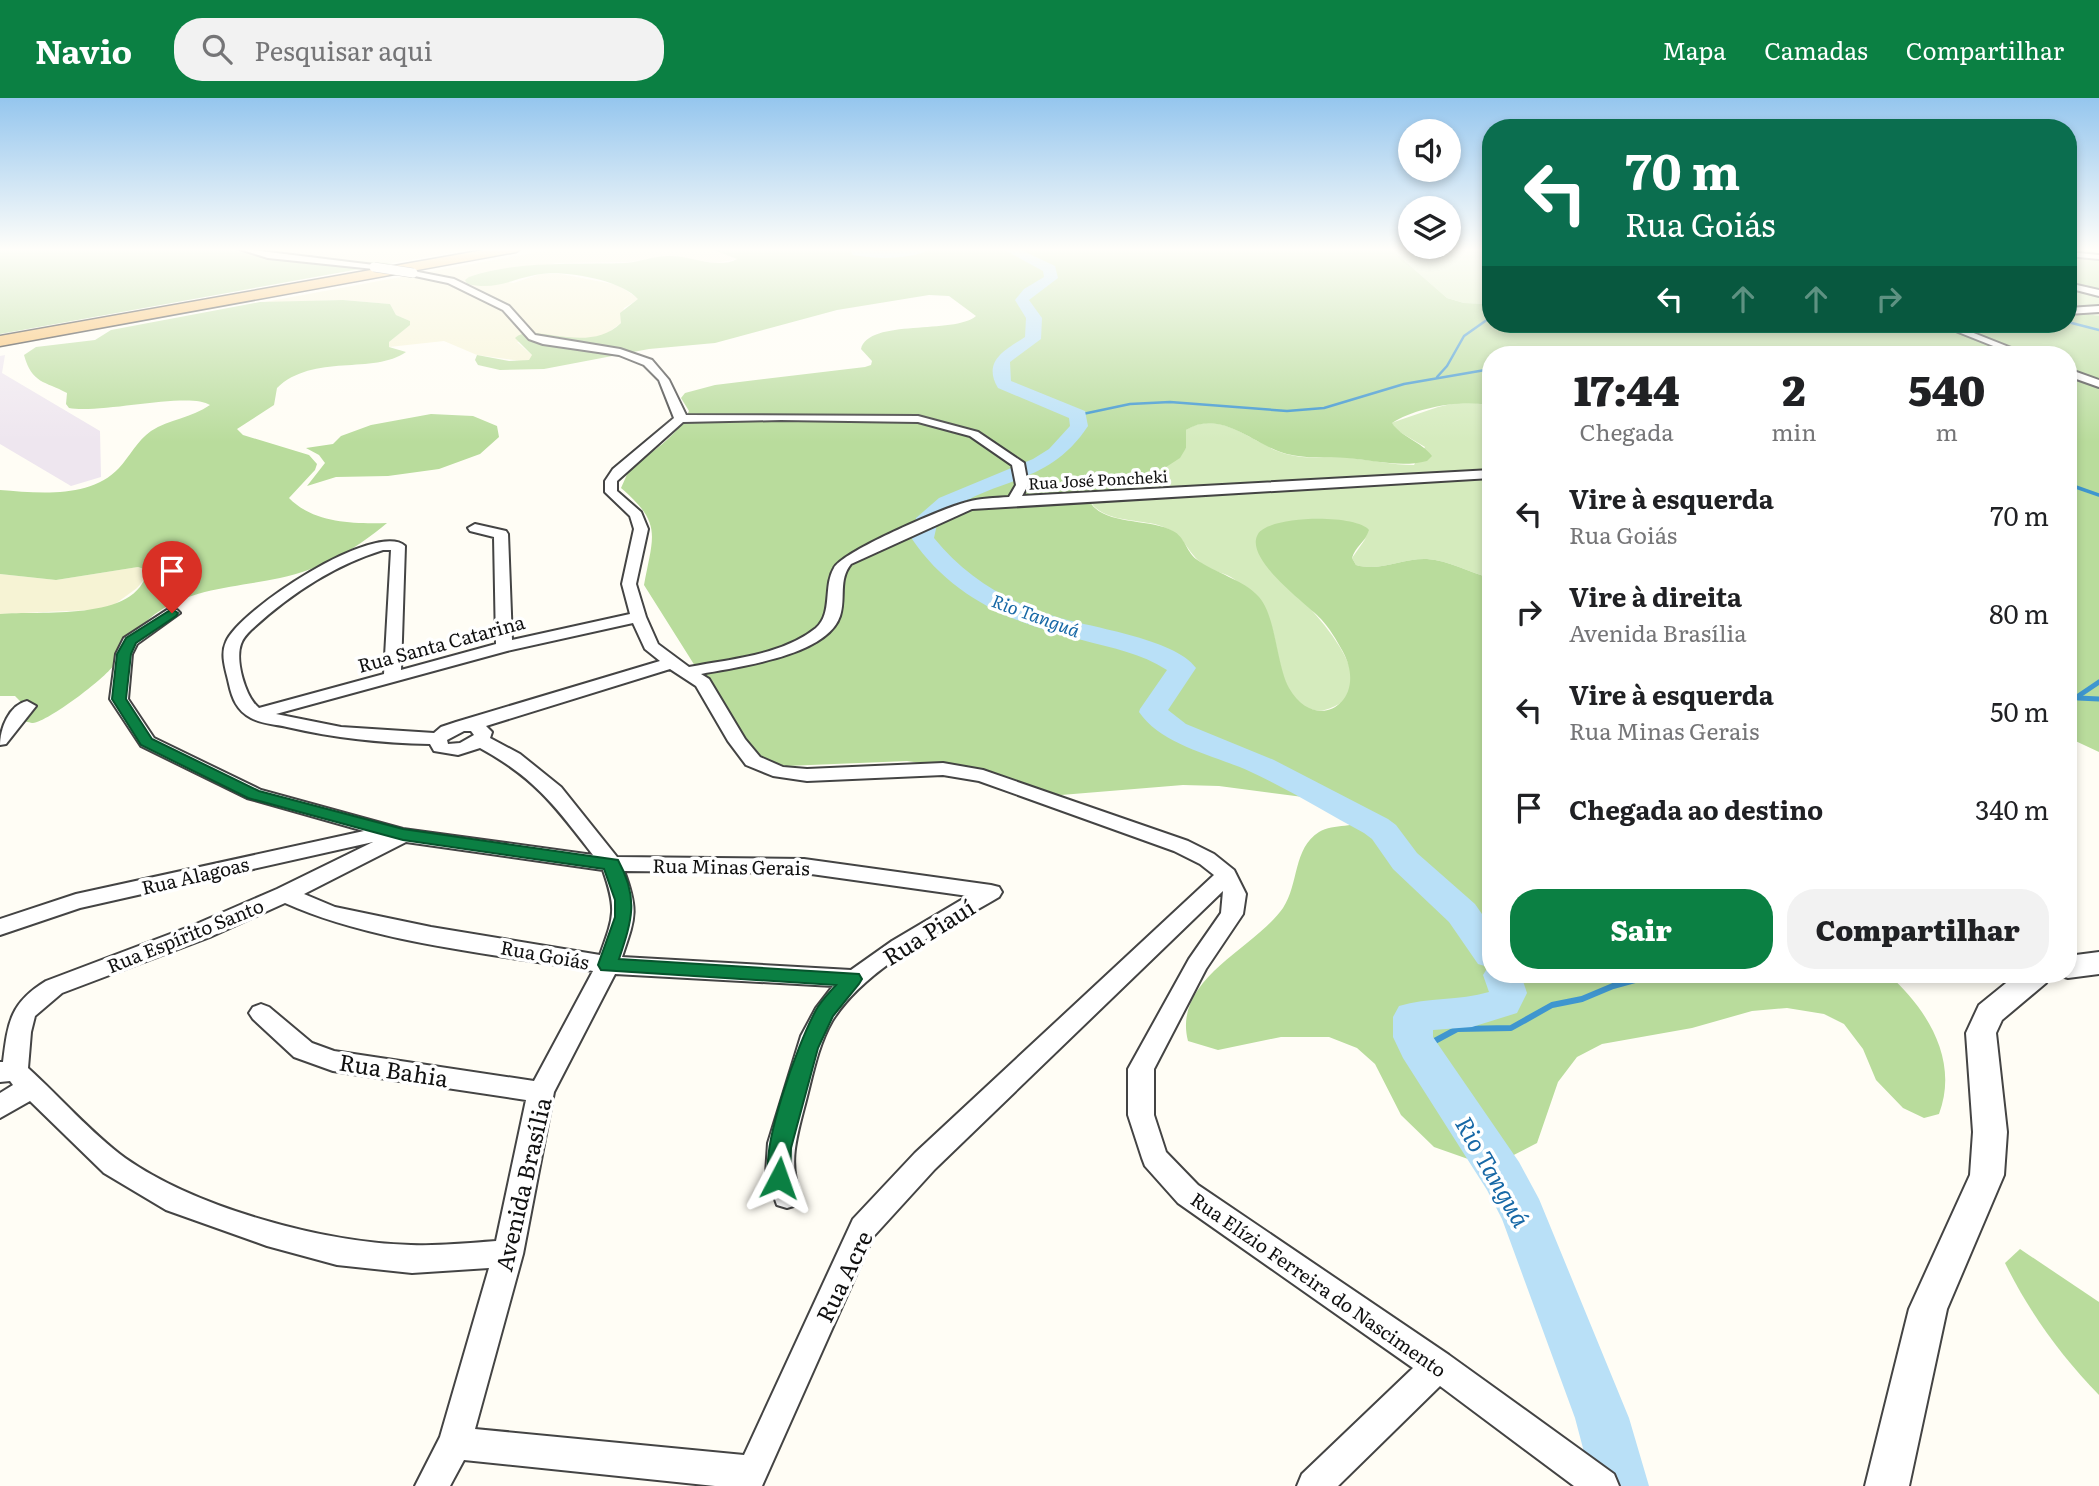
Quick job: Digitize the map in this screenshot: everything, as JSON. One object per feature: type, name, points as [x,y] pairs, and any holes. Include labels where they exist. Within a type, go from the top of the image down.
[{"type":"highway","points":[[0,341],[157,313]]},
{"type":"street","points":[[510,313],[532,337],[622,354],[646,361],[657,370],[680,414],[680,419],[617,472],[611,481],[611,492],[636,516],[642,529],[629,584],[638,617],[652,646],[703,683],[737,741],[753,761],[780,772],[807,775],[943,769],[983,776],[1181,846],[1207,859],[1227,875]]},
{"type":"street","points":[[1967,333],[2000,346]]},
{"type":"street","points":[[2077,375],[2099,384]]},
{"type":"street","name":"Rua José Poncheki","points":[[680,419],[780,417],[904,418],[930,421],[974,434],[1018,463],[1023,474],[1023,485],[1013,502]]},
{"type":"street","name":"Rua José Poncheki","points":[[1013,502],[1482,475]]},
{"type":"street","points":[[392,676],[398,546],[390,544],[376,546],[310,577],[247,626],[235,639],[231,652],[241,701],[255,714],[316,729],[392,738],[439,739],[447,731],[475,733],[680,668],[760,656],[806,641],[824,630],[831,619],[837,570],[846,561],[970,505],[1013,502]]},
{"type":"street","points":[[475,528],[501,534],[504,647]]},
{"type":"street","name":"Rua Minas Gerais","points":[[172,613],[130,641],[124,654],[119,699],[146,742],[254,794],[397,833],[611,864],[804,866],[991,892]]},
{"type":"street","name":"Rua Santa Catarina","points":[[255,714],[504,647],[638,617]]},
{"type":"street","points":[[0,740],[27,706]]},
{"type":"street","name":"Avenida Brasília","points":[[432,1486],[455,1443],[508,1254],[541,1092],[608,965],[624,917],[624,900],[611,864],[554,791],[539,776],[475,733]]},
{"type":"street","name":"Rua Espírito Santo","points":[[16,1076],[22,1013],[35,998],[54,987],[202,931],[285,894],[397,833]]},
{"type":"street","name":"Rua Alagoas","points":[[0,926],[76,901],[397,833]]},
{"type":"street","name":"Rua Elízio Ferreira do Nascimento","points":[[1227,875],[1235,894],[1232,914],[1197,965],[1141,1069],[1141,1115],[1155,1158],[1188,1194],[1438,1366],[1602,1486]]},
{"type":"street","name":"Rua Acre","points":[[455,1443],[752,1479],[863,1228],[925,1161],[1227,875]]},
{"type":"street","name":"Rua Piauí","points":[[787,1196],[779,1178],[778,1164],[808,1048],[825,1012],[852,979],[991,892]]},
{"type":"street","name":"Rua Goiás","points":[[285,894],[330,914],[431,935],[608,965],[852,979]]},
{"type":"street","points":[[2077,966],[2099,963]]},
{"type":"street","points":[[1887,1486],[1928,1308],[1987,1175],[1990,1132],[1981,1033],[1990,1013],[2026,983]]},
{"type":"street","name":"Rua Bahia","points":[[261,1013],[303,1050],[333,1061],[541,1092]]},
{"type":"street","points":[[0,1107],[16,1076],[114,1165],[166,1198],[267,1233],[337,1252],[412,1259],[508,1254]]},
{"type":"street","points":[[1314,1486],[1438,1366]]},
{"type":"shaded area","points":[[395,313],[623,313],[621,323],[605,335],[517,342],[533,356],[522,361],[477,355],[444,341],[389,347],[389,342],[409,325],[410,321]]},
{"type":"shaded area","points":[[5,355],[2,373],[100,431],[101,477],[71,486],[0,444],[0,356]]},
{"type":"shaded area","points":[[138,567],[147,570],[146,577],[137,588],[111,607],[0,614],[0,574],[56,580]]},
{"type":"green space","points":[[0,313],[117,313],[0,334]]},
{"type":"green space","points":[[203,313],[395,313],[410,321],[410,325],[389,342],[389,347],[406,352],[393,359],[325,367],[292,377],[277,388],[274,405],[237,429],[243,435],[309,455],[317,464],[315,470],[289,498],[310,513],[335,520],[387,523],[350,550],[310,569],[280,578],[201,593],[172,604],[144,624],[114,665],[88,689],[41,721],[23,721],[21,702],[15,696],[0,696],[0,614],[61,612],[107,606],[126,599],[140,587],[147,570],[138,567],[56,580],[0,574],[0,490],[47,493],[94,485],[119,468],[151,431],[210,405],[184,400],[102,408],[69,408],[66,404],[67,393],[35,377],[27,364],[24,355],[36,347],[95,340],[111,330]]},
{"type":"green space","points":[[620,313],[827,313],[715,343],[649,349],[544,369],[500,370],[478,365],[475,360],[477,355],[509,361],[529,360],[532,355],[515,338],[523,334],[593,337],[621,323]]},
{"type":"green space","points":[[972,313],[1482,313],[1482,333],[2077,333],[2077,313],[2099,316],[2099,752],[2077,742],[2077,346],[1482,346],[1482,404],[1440,406],[1413,413],[1392,423],[1428,451],[1432,456],[1427,461],[1397,464],[1347,458],[1294,456],[1225,426],[1199,424],[1186,430],[1186,448],[1180,458],[1143,482],[1101,494],[1090,502],[1106,515],[1173,531],[1196,559],[1253,591],[1265,605],[1289,688],[1300,702],[1313,709],[1325,711],[1336,706],[1345,697],[1350,684],[1349,668],[1333,634],[1268,568],[1256,544],[1258,534],[1279,523],[1295,520],[1348,521],[1369,530],[1353,554],[1356,565],[1374,567],[1427,559],[1482,575],[1482,983],[1897,983],[1927,1020],[1942,1056],[1945,1075],[1939,1114],[1924,1118],[1903,1108],[1876,1080],[1863,1049],[1844,1024],[1824,1014],[1787,1008],[1752,1011],[1692,1028],[1602,1044],[1577,1057],[1558,1082],[1537,1143],[1504,1160],[1468,1159],[1434,1147],[1401,1115],[1375,1064],[1357,1048],[1329,1037],[1281,1037],[1218,1050],[1188,1041],[1186,1019],[1192,1000],[1203,982],[1270,923],[1283,908],[1292,888],[1300,857],[1311,839],[1325,829],[1358,823],[1370,817],[1360,808],[1334,801],[1219,786],[1183,785],[1061,795],[1033,791],[935,765],[907,761],[786,766],[765,760],[741,739],[644,585],[652,531],[644,511],[621,488],[629,470],[678,429],[689,411],[681,398],[685,393],[715,385],[865,367],[871,365],[872,361],[861,349],[867,339],[879,333],[965,322],[976,316]]},
{"type":"green space","points":[[2080,313],[2099,313],[2099,316]]},
{"type":"green space","points":[[1465,401],[1482,404],[1482,575],[1427,559],[1374,567],[1356,565],[1352,558],[1366,538],[1303,601],[1332,636],[1350,667],[1353,682],[1350,695],[1327,709],[1314,710],[1302,705],[1293,696],[1282,672],[1269,619],[1238,582],[1205,566],[1175,533],[1158,525],[1103,513],[1090,501],[1101,494],[1143,482],[1186,448],[1186,430],[1199,424],[1211,423],[1237,430],[1294,456],[1350,458],[1414,465],[1425,447],[1398,431],[1391,423]]},
{"type":"green space","points":[[431,414],[473,416],[497,426],[499,437],[480,454],[439,469],[388,476],[336,477],[307,486],[325,463],[319,455],[306,448],[333,444],[341,436],[371,425]]},
{"type":"green space","points":[[2020,1249],[2099,1302],[2099,1395],[2047,1333],[2014,1281],[2005,1263]]},
{"type":"waterway","name":"Rio Tanguá","points":[[1031,313],[1034,318],[1033,339],[1002,362],[1000,368],[1004,384],[1078,415],[1079,426],[1069,441],[1040,463],[946,502],[927,518],[923,539],[956,575],[995,602],[1063,628],[1148,650],[1182,668],[1153,712],[1176,730],[1263,766],[1376,826],[1384,832],[1405,861],[1462,913],[1482,941]]},
{"type":"waterway","points":[[1437,377],[1447,366],[1464,336],[1482,323]]},
{"type":"waterway","points":[[2077,324],[2099,330]]},
{"type":"waterway","points":[[1078,415],[1130,404],[1170,402],[1287,411],[1324,408],[1404,384],[1482,371]]},
{"type":"waterway","points":[[2077,487],[2099,495]]},
{"type":"waterway","points":[[2077,697],[2099,682]]},
{"type":"waterway","points":[[2078,698],[2099,699]]},
{"type":"waterway","name":"Rio Tanguá","points":[[1505,983],[1508,993],[1503,1003],[1472,1012],[1413,1017],[1413,1037],[1423,1058],[1503,1176],[1523,1214],[1602,1418],[1621,1486]]},
{"type":"waterway","points":[[1423,1058],[1431,1043],[1457,1029],[1511,1028],[1552,1005],[1582,999],[1624,983]]},
{"type":"route","points":[[172,613],[130,641],[120,673],[119,699],[146,742],[254,794],[403,835],[611,864],[624,900],[624,917],[608,965],[852,979],[825,1012],[808,1048],[780,1148],[779,1178]]}]
